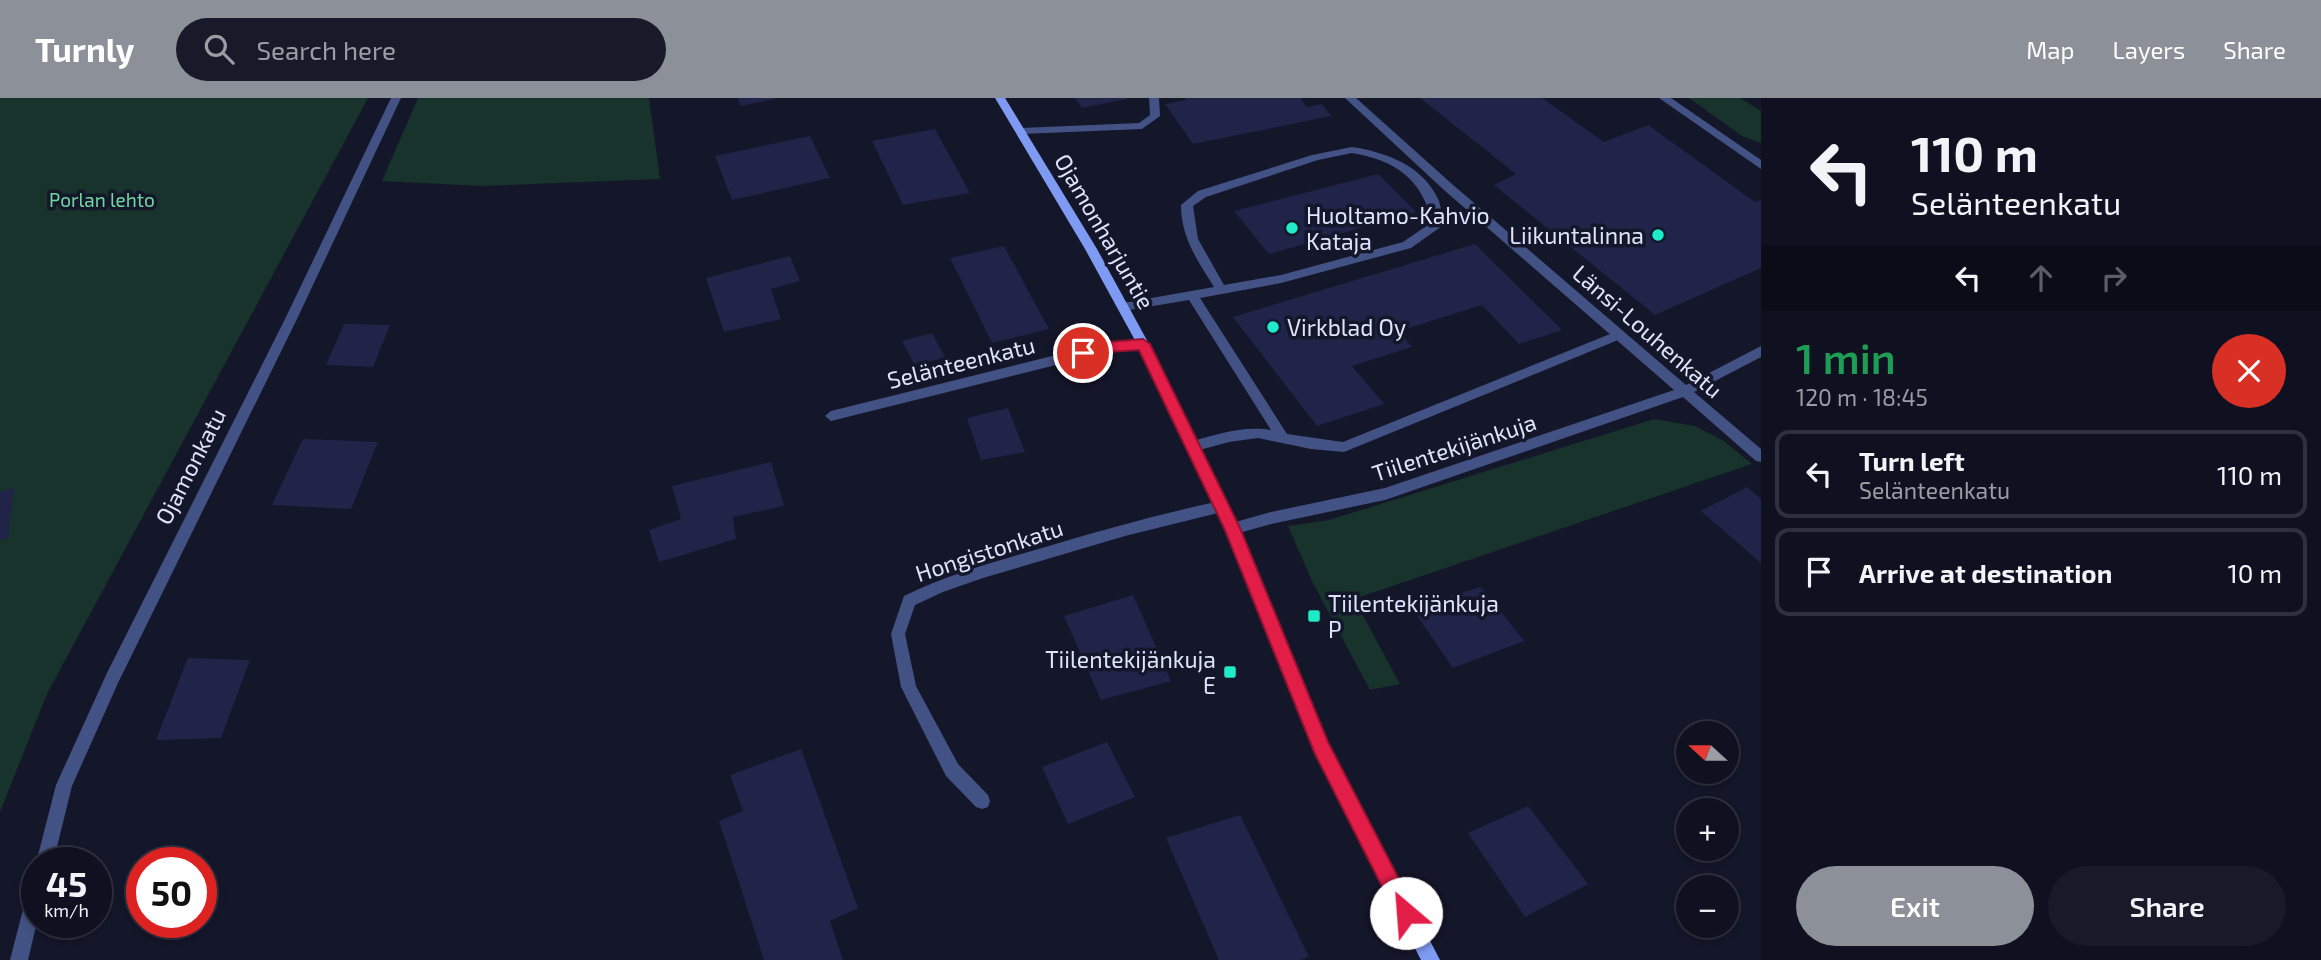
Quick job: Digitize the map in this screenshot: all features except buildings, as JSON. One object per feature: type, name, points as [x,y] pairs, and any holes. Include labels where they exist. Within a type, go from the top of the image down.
[{"type":"main road","name":"Ojamonharjuntie","points":[[1000,98],[1143,344],[1232,528],[1321,747],[1431,960]]},
{"type":"street","name":"Ojamonkatu","points":[[48,847],[64,785],[112,678],[291,319],[396,98]]},
{"type":"street","points":[[1021,131],[1142,126],[1151,122],[1155,116],[1154,98]]},
{"type":"street","name":"Länsi-Louhenkatu","points":[[1350,98],[1761,457]]},
{"type":"street","points":[[1664,98],[1761,165]]},
{"type":"street","points":[[1123,307],[1281,279],[1407,245],[1438,223],[1433,201],[1421,183],[1394,161],[1377,154],[1352,150],[1316,158],[1202,194],[1187,205],[1186,220],[1190,238],[1222,289]]},
{"type":"street","points":[[1408,172],[1425,166]]},
{"type":"street","points":[[1192,294],[1283,437]]},
{"type":"street","points":[[1192,447],[1229,437],[1258,433],[1311,444],[1344,447],[1619,335]]},
{"type":"street","name":"Selänteenkatu","points":[[831,416],[1108,347],[1143,344]]},
{"type":"street","name":"Tiilentekijänkuja","points":[[1232,528],[1271,517],[1385,494],[1685,391],[1761,351]]},
{"type":"street","name":"Hongistonkatu","points":[[982,801],[952,770],[909,688],[898,635],[909,601],[935,587],[995,568],[1174,517],[1221,507]]},
{"type":"street","points":[[19,960],[25,938]]},
{"type":"green space","name":"Porlan lehto","points":[[0,98],[368,98],[47,694],[0,812]]},
{"type":"green space","points":[[418,98],[649,98],[660,179],[482,186],[382,181]]},
{"type":"green space","points":[[1689,98],[1740,98],[1761,111],[1761,143],[1742,136]]},
{"type":"green space","points":[[1654,419],[1695,426],[1724,441],[1752,464],[1354,599],[1400,684],[1370,690],[1313,583],[1288,526],[1329,520]]},
{"type":"place","name":"Huoltamo-Kahvio Kataja","points":[[1292,228]]},
{"type":"place","name":"Liikuntalinna","points":[[1658,235]]},
{"type":"place","name":"Virkblad Oy","points":[[1273,327]]},
{"type":"place","name":"Tiilentekijänkuja P","points":[[1314,616]]},
{"type":"place","name":"Tiilentekijänkuja E","points":[[1230,672]]},
{"type":"route","points":[[1083,353],[1108,347],[1143,344],[1232,528],[1321,747],[1406,913]]}]
